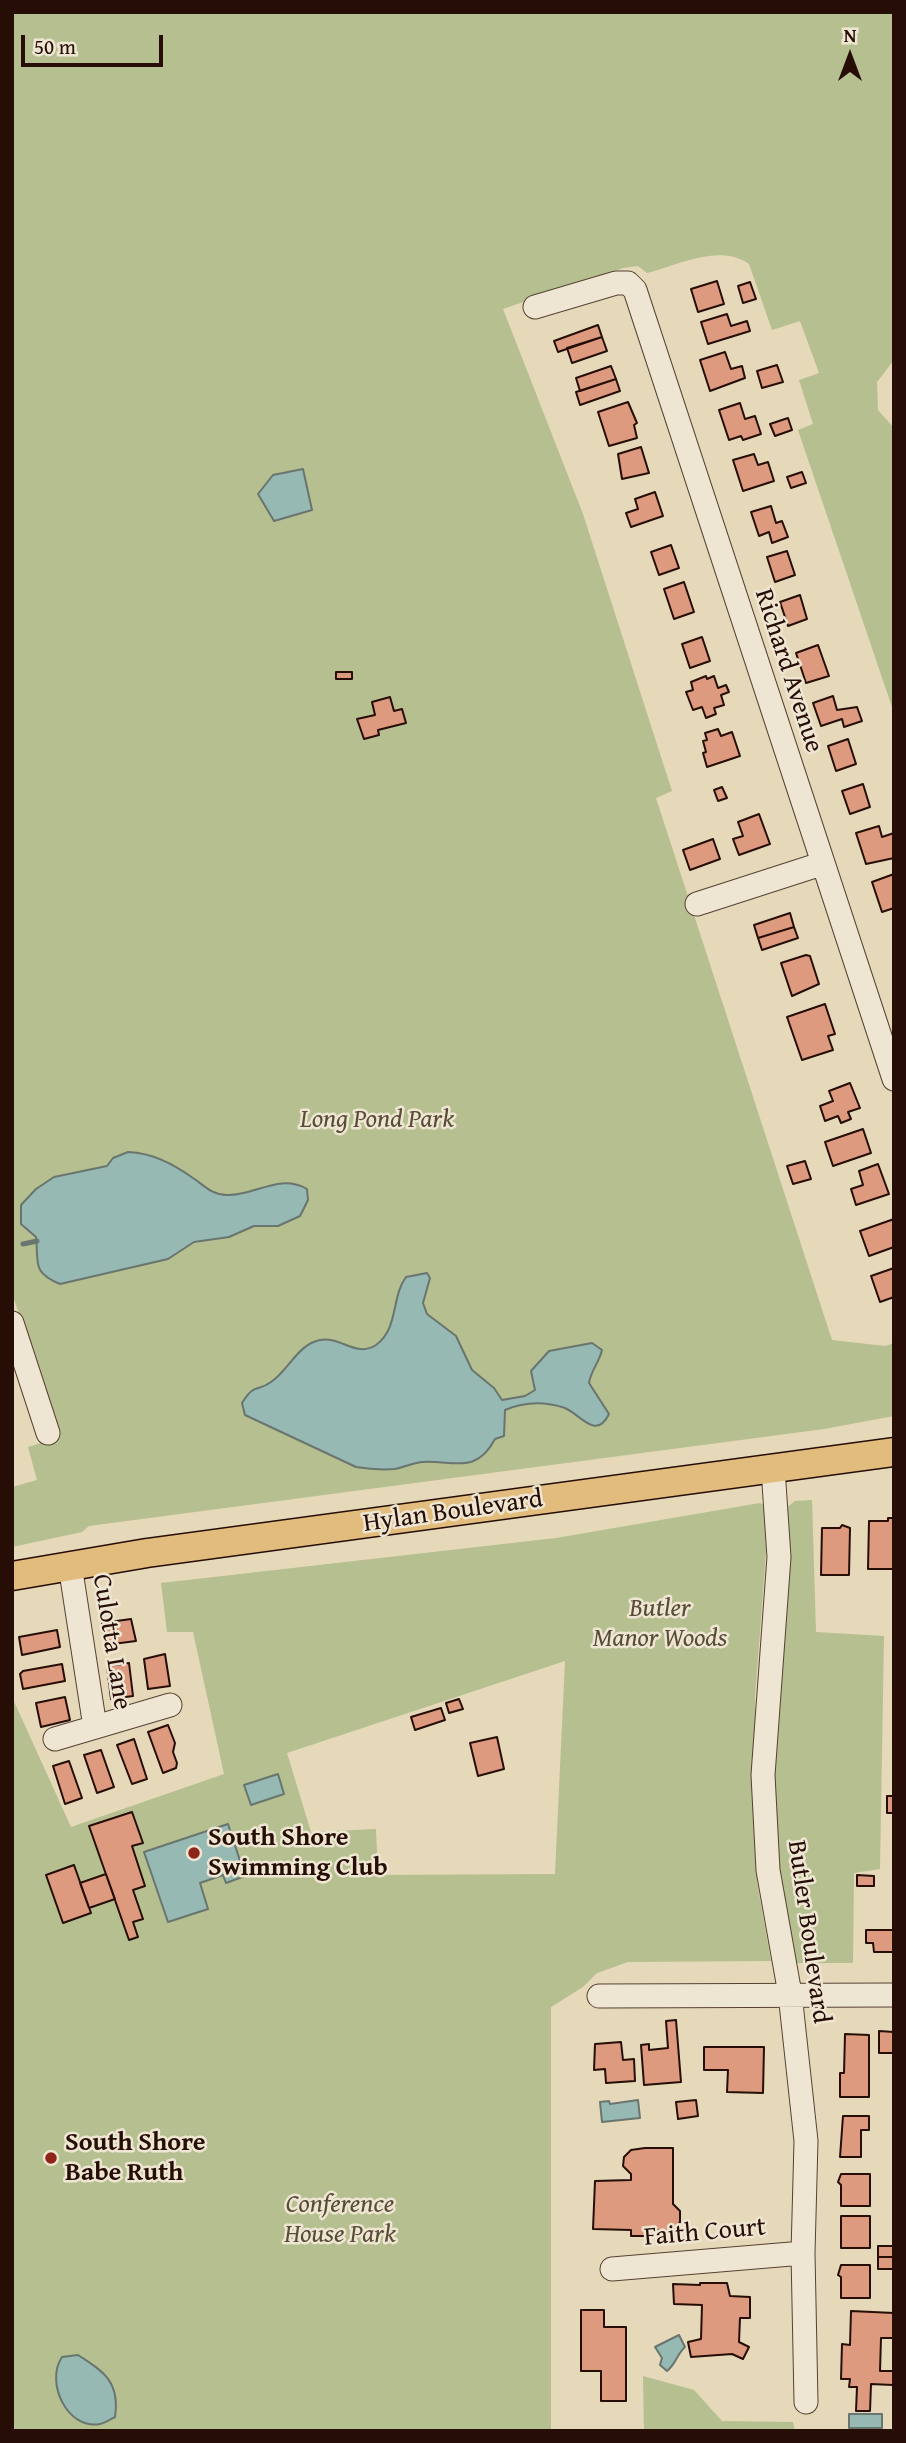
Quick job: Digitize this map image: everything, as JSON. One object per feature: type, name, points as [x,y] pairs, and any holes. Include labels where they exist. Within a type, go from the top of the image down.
[{"type":"main road","name":"Hylan Boulevard","points":[[12,1576],[71,1565],[894,1452]]},
{"type":"street","name":"Richard Avenue","points":[[535,307],[616,283],[628,283],[635,290],[821,864],[894,1079]]},
{"type":"street","points":[[697,904],[821,864]]},
{"type":"street","points":[[12,1324],[48,1433]]},
{"type":"street","name":"Butler Boulevard","points":[[774,1469],[779,1557],[763,1775],[768,1870],[790,1994],[806,2141],[803,2253],[806,2402]]},
{"type":"street","name":"Culotta Lane","points":[[71,1565],[95,1727]]},
{"type":"street","name":"Culotta Lane","points":[[55,1739],[170,1705]]},
{"type":"street","points":[[598,1996],[894,1995]]},
{"type":"street","name":"Faith Court","points":[[612,2269],[803,2253]]},
{"type":"green space","name":"Long Pond Park","points":[[12,12],[894,12],[894,360],[877,382],[878,410],[894,428],[894,713],[798,430],[813,424],[799,380],[819,373],[800,321],[772,330],[749,264],[725,255],[685,261],[647,273],[638,266],[623,268],[503,309],[583,514],[672,791],[656,798],[832,1340],[885,1346],[894,1343],[894,1416],[824,1429],[89,1526],[82,1532],[12,1547],[12,1487],[37,1480],[28,1447],[60,1437],[12,1293]]},
{"type":"green space","name":"Butler Manor Woods","points":[[812,1500],[816,1632],[884,1636],[880,1869],[854,1873],[853,1963],[793,1963],[772,1826],[786,1508],[795,1501]]},
{"type":"green space","name":"Conference House Park","points":[[760,1503],[767,1507],[769,1514],[755,1697],[757,1882],[771,1961],[628,1962],[597,1973],[583,1987],[551,2007],[551,2431],[12,2431],[12,1697],[71,1827],[224,1774],[193,1632],[167,1632],[161,1583],[556,1538]],"holes":[[[565,1661],[555,1874],[378,1875],[376,1829],[311,1832],[287,1753]]]},
{"type":"green space","points":[[643,2376],[694,2390],[722,2421],[793,2422],[795,2431],[644,2431]]},
{"type":"water","points":[[303,469],[312,510],[274,521],[258,494],[273,475]]},
{"type":"water","points":[[128,1152],[162,1160],[217,1193],[237,1194],[287,1183],[307,1189],[308,1200],[300,1216],[278,1226],[254,1226],[229,1237],[194,1242],[168,1259],[60,1284],[51,1280],[38,1265],[36,1237],[21,1224],[21,1205],[36,1189],[54,1177],[107,1166],[113,1158]]},
{"type":"water","points":[[427,1273],[430,1278],[423,1303],[427,1314],[456,1336],[472,1370],[494,1388],[502,1400],[525,1396],[535,1390],[531,1371],[549,1351],[592,1343],[602,1350],[589,1383],[609,1414],[604,1422],[593,1426],[565,1408],[549,1404],[519,1405],[505,1410],[504,1436],[495,1439],[480,1458],[472,1462],[422,1462],[395,1469],[380,1469],[356,1467],[245,1415],[242,1403],[250,1392],[277,1377],[299,1352],[312,1343],[328,1340],[362,1349],[376,1345],[392,1321],[398,1294],[406,1277]]},
{"type":"water","points":[[278,1774],[284,1794],[251,1805],[244,1785]]},
{"type":"water","points":[[228,1824],[245,1876],[226,1883],[223,1875],[200,1883],[208,1909],[168,1922],[144,1852]]},
{"type":"water","points":[[638,2100],[640,2118],[602,2122],[600,2102],[609,2101],[610,2104]]},
{"type":"water","points":[[679,2335],[685,2347],[667,2371],[660,2365],[662,2358],[655,2347]]},
{"type":"water","points":[[78,2355],[103,2373],[113,2387],[115,2417],[102,2423],[88,2424],[78,2420],[62,2402],[56,2379],[57,2367],[62,2357]]},
{"type":"water","points":[[849,2414],[882,2414],[882,2428],[849,2428]]},
{"type":"building","points":[[717,281],[724,304],[698,312],[691,289]]},
{"type":"building","points":[[750,282],[756,299],[743,303],[738,286]]},
{"type":"building","points":[[727,314],[731,326],[747,321],[750,331],[708,344],[701,322]]},
{"type":"building","points":[[598,325],[602,337],[558,352],[554,341]]},
{"type":"building","points":[[602,337],[607,351],[572,363],[567,348]]},
{"type":"building","points":[[725,352],[731,369],[742,366],[745,378],[710,391],[700,360]]},
{"type":"building","points":[[777,365],[783,382],[762,388],[757,371]]},
{"type":"building","points":[[611,366],[616,379],[580,391],[576,378]]},
{"type":"building","points":[[616,379],[620,391],[580,405],[576,392]]},
{"type":"building","points":[[628,402],[637,423],[634,425],[637,438],[609,446],[598,412]]},
{"type":"building","points":[[740,403],[745,419],[755,416],[761,434],[743,440],[741,436],[729,440],[719,410]]},
{"type":"building","points":[[788,418],[792,430],[775,436],[770,424]]},
{"type":"building","points":[[641,447],[649,473],[622,479],[618,454]]},
{"type":"building","points":[[754,454],[758,465],[768,462],[774,481],[743,491],[733,460]]},
{"type":"building","points":[[802,472],[806,483],[791,488],[787,477]]},
{"type":"building","points":[[655,492],[663,516],[631,527],[626,513],[638,509],[635,499]]},
{"type":"building","points":[[771,506],[776,523],[782,521],[788,537],[772,543],[769,532],[759,536],[751,512]]},
{"type":"building","points":[[671,545],[679,568],[659,575],[651,552]]},
{"type":"building","points":[[787,551],[795,575],[775,582],[767,557]]},
{"type":"building","points":[[684,582],[694,612],[674,619],[664,589]]},
{"type":"building","points":[[800,595],[807,619],[788,626],[780,602]]},
{"type":"building","points":[[702,637],[710,661],[690,668],[682,644]]},
{"type":"building","points":[[818,645],[829,676],[806,683],[796,653]]},
{"type":"building","points":[[336,672],[352,672],[352,679],[336,679]]},
{"type":"building","points":[[706,676],[707,679],[714,676],[718,688],[726,685],[729,692],[721,695],[724,705],[714,708],[716,714],[706,718],[702,707],[693,710],[686,692],[693,690],[691,682]]},
{"type":"building","points":[[833,696],[837,710],[857,707],[862,721],[844,727],[842,719],[821,726],[813,703]]},
{"type":"building","points":[[390,697],[394,711],[402,709],[406,723],[378,730],[379,735],[364,739],[357,719],[375,715],[372,702]]},
{"type":"building","points":[[718,729],[721,736],[732,732],[740,756],[707,767],[703,753],[706,752],[703,741],[707,740],[705,733]]},
{"type":"building","points":[[848,739],[856,764],[836,771],[828,746]]},
{"type":"building","points":[[863,784],[870,807],[850,814],[842,791]]},
{"type":"building","points":[[722,787],[727,798],[718,801],[714,790]]},
{"type":"building","points":[[759,814],[770,844],[739,855],[733,839],[743,836],[738,822]]},
{"type":"building","points":[[879,826],[882,837],[894,833],[894,858],[866,864],[856,833]]},
{"type":"building","points":[[713,839],[720,859],[690,870],[683,850]]},
{"type":"building","points":[[894,874],[894,908],[882,912],[872,882]]},
{"type":"building","points":[[790,913],[794,927],[758,938],[754,925]]},
{"type":"building","points":[[794,927],[798,938],[762,950],[758,938]]},
{"type":"building","points":[[810,956],[819,984],[792,996],[781,963]]},
{"type":"building","points":[[825,1004],[835,1034],[828,1036],[833,1050],[802,1060],[787,1017]]},
{"type":"building","points":[[850,1083],[860,1108],[848,1112],[851,1119],[841,1123],[838,1116],[825,1121],[820,1106],[833,1101],[829,1091]]},
{"type":"building","points":[[863,1129],[871,1153],[833,1166],[825,1142]]},
{"type":"building","points":[[805,1161],[811,1179],[793,1184],[787,1166]]},
{"type":"building","points":[[878,1164],[889,1194],[856,1205],[851,1189],[863,1185],[859,1171]]},
{"type":"building","points":[[894,1219],[894,1247],[869,1256],[860,1231]]},
{"type":"building","points":[[894,1268],[894,1297],[880,1302],[871,1276]]},
{"type":"building","points":[[888,1518],[894,1518],[894,1569],[868,1569],[869,1521],[888,1521]]},
{"type":"building","points":[[842,1525],[850,1528],[849,1575],[821,1575],[822,1528],[840,1528]]},
{"type":"building","points":[[131,1619],[136,1641],[105,1645],[102,1623]]},
{"type":"building","points":[[57,1630],[60,1647],[22,1655],[19,1637]]},
{"type":"building","points":[[165,1654],[170,1686],[148,1689],[144,1659]]},
{"type":"building","points":[[129,1663],[133,1696],[111,1699],[107,1666]]},
{"type":"building","points":[[62,1664],[65,1681],[23,1689],[20,1674],[23,1671]]},
{"type":"building","points":[[65,1697],[70,1720],[41,1727],[36,1703]]},
{"type":"building","points":[[459,1699],[463,1709],[449,1713],[446,1703]]},
{"type":"building","points":[[441,1708],[445,1720],[415,1730],[411,1717]]},
{"type":"building","points":[[168,1725],[175,1743],[173,1752],[177,1763],[176,1768],[163,1773],[148,1732]]},
{"type":"building","points":[[497,1737],[504,1769],[478,1776],[470,1743]]},
{"type":"building","points":[[134,1739],[147,1779],[132,1784],[117,1745]]},
{"type":"building","points":[[101,1750],[114,1787],[97,1793],[84,1755]]},
{"type":"building","points":[[69,1761],[82,1798],[65,1804],[53,1766]]},
{"type":"building","points":[[887,1796],[894,1796],[894,1813],[887,1813]]},
{"type":"building","points":[[132,1812],[143,1843],[132,1846],[145,1886],[133,1890],[143,1919],[133,1922],[138,1937],[129,1940],[89,1826]]},
{"type":"building","points":[[74,1865],[91,1913],[63,1923],[46,1875]]},
{"type":"building","points":[[106,1874],[115,1899],[89,1908],[80,1883]]},
{"type":"building","points":[[857,1875],[874,1876],[874,1886],[857,1886]]},
{"type":"building","points":[[866,1930],[894,1930],[894,1952],[874,1952],[873,1943],[866,1943]]},
{"type":"building","points":[[676,2020],[681,2082],[644,2085],[641,2045],[649,2044],[649,2050],[668,2048],[666,2021]]},
{"type":"building","points":[[879,2031],[894,2032],[894,2053],[879,2053]]},
{"type":"building","points":[[845,2034],[869,2035],[869,2097],[840,2097]]},
{"type":"building","points":[[621,2042],[623,2060],[634,2059],[635,2081],[606,2083],[605,2069],[594,2070],[595,2044]]},
{"type":"building","points":[[704,2047],[764,2047],[763,2093],[727,2092],[728,2070],[704,2070]]},
{"type":"building","points":[[696,2100],[698,2116],[678,2119],[676,2102]]},
{"type":"building","points":[[843,2116],[869,2116],[869,2130],[861,2130],[861,2157],[840,2157]]},
{"type":"building","points":[[673,2148],[673,2204],[680,2211],[680,2222],[672,2231],[654,2230],[653,2236],[631,2236],[631,2230],[593,2229],[595,2181],[631,2180],[631,2174],[623,2166],[624,2157],[631,2150]]},
{"type":"building","points":[[841,2174],[870,2174],[870,2206],[841,2206],[841,2185],[838,2182]]},
{"type":"building","points":[[841,2216],[870,2216],[870,2248],[841,2248]]},
{"type":"building","points":[[878,2246],[894,2246],[894,2257],[878,2257]]},
{"type":"building","points":[[878,2257],[894,2257],[894,2269],[878,2269]]},
{"type":"building","points":[[841,2265],[870,2265],[870,2298],[841,2298],[841,2277],[838,2275]]},
{"type":"building","points":[[727,2283],[730,2296],[750,2297],[750,2318],[740,2318],[739,2342],[749,2347],[743,2359],[732,2354],[691,2357],[688,2342],[701,2339],[702,2305],[674,2304],[673,2284]]},
{"type":"building","points":[[581,2310],[604,2310],[604,2327],[626,2327],[626,2401],[601,2401],[601,2371],[581,2371]]},
{"type":"building","points":[[851,2311],[894,2313],[894,2338],[881,2338],[880,2371],[894,2371],[893,2385],[871,2384],[870,2411],[856,2411],[857,2387],[849,2387],[850,2379],[841,2379],[842,2344],[850,2345]]},
{"type":"waterway","points":[[23,1244],[37,1241]]},
{"type":"place","name":"South Shore Swimming Club","points":[[194,1853]]},
{"type":"place","name":"South Shore Babe Ruth","points":[[51,2158]]}]
